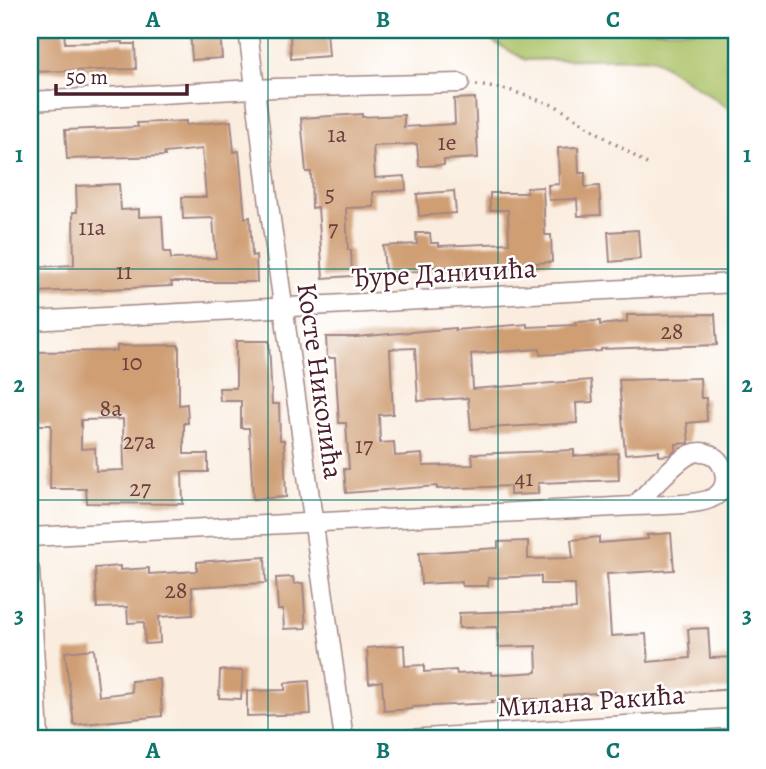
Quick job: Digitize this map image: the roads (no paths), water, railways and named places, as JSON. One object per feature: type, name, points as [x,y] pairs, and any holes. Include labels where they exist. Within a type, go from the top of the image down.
[{"type":"street","name":"Косте Николића","points":[[248,30],[283,308],[345,739]]},
{"type":"street","points":[[30,101],[254,89],[460,83]]},
{"type":"street","name":"Ђуре Даничића","points":[[30,321],[736,283]]},
{"type":"street","points":[[30,537],[634,506],[710,499],[716,496],[723,486],[723,467],[712,455],[705,452],[692,454],[634,506]]},
{"type":"street","points":[[30,570],[39,739]]},
{"type":"street","name":"Милана Ракића","points":[[408,739],[736,718]]}]
